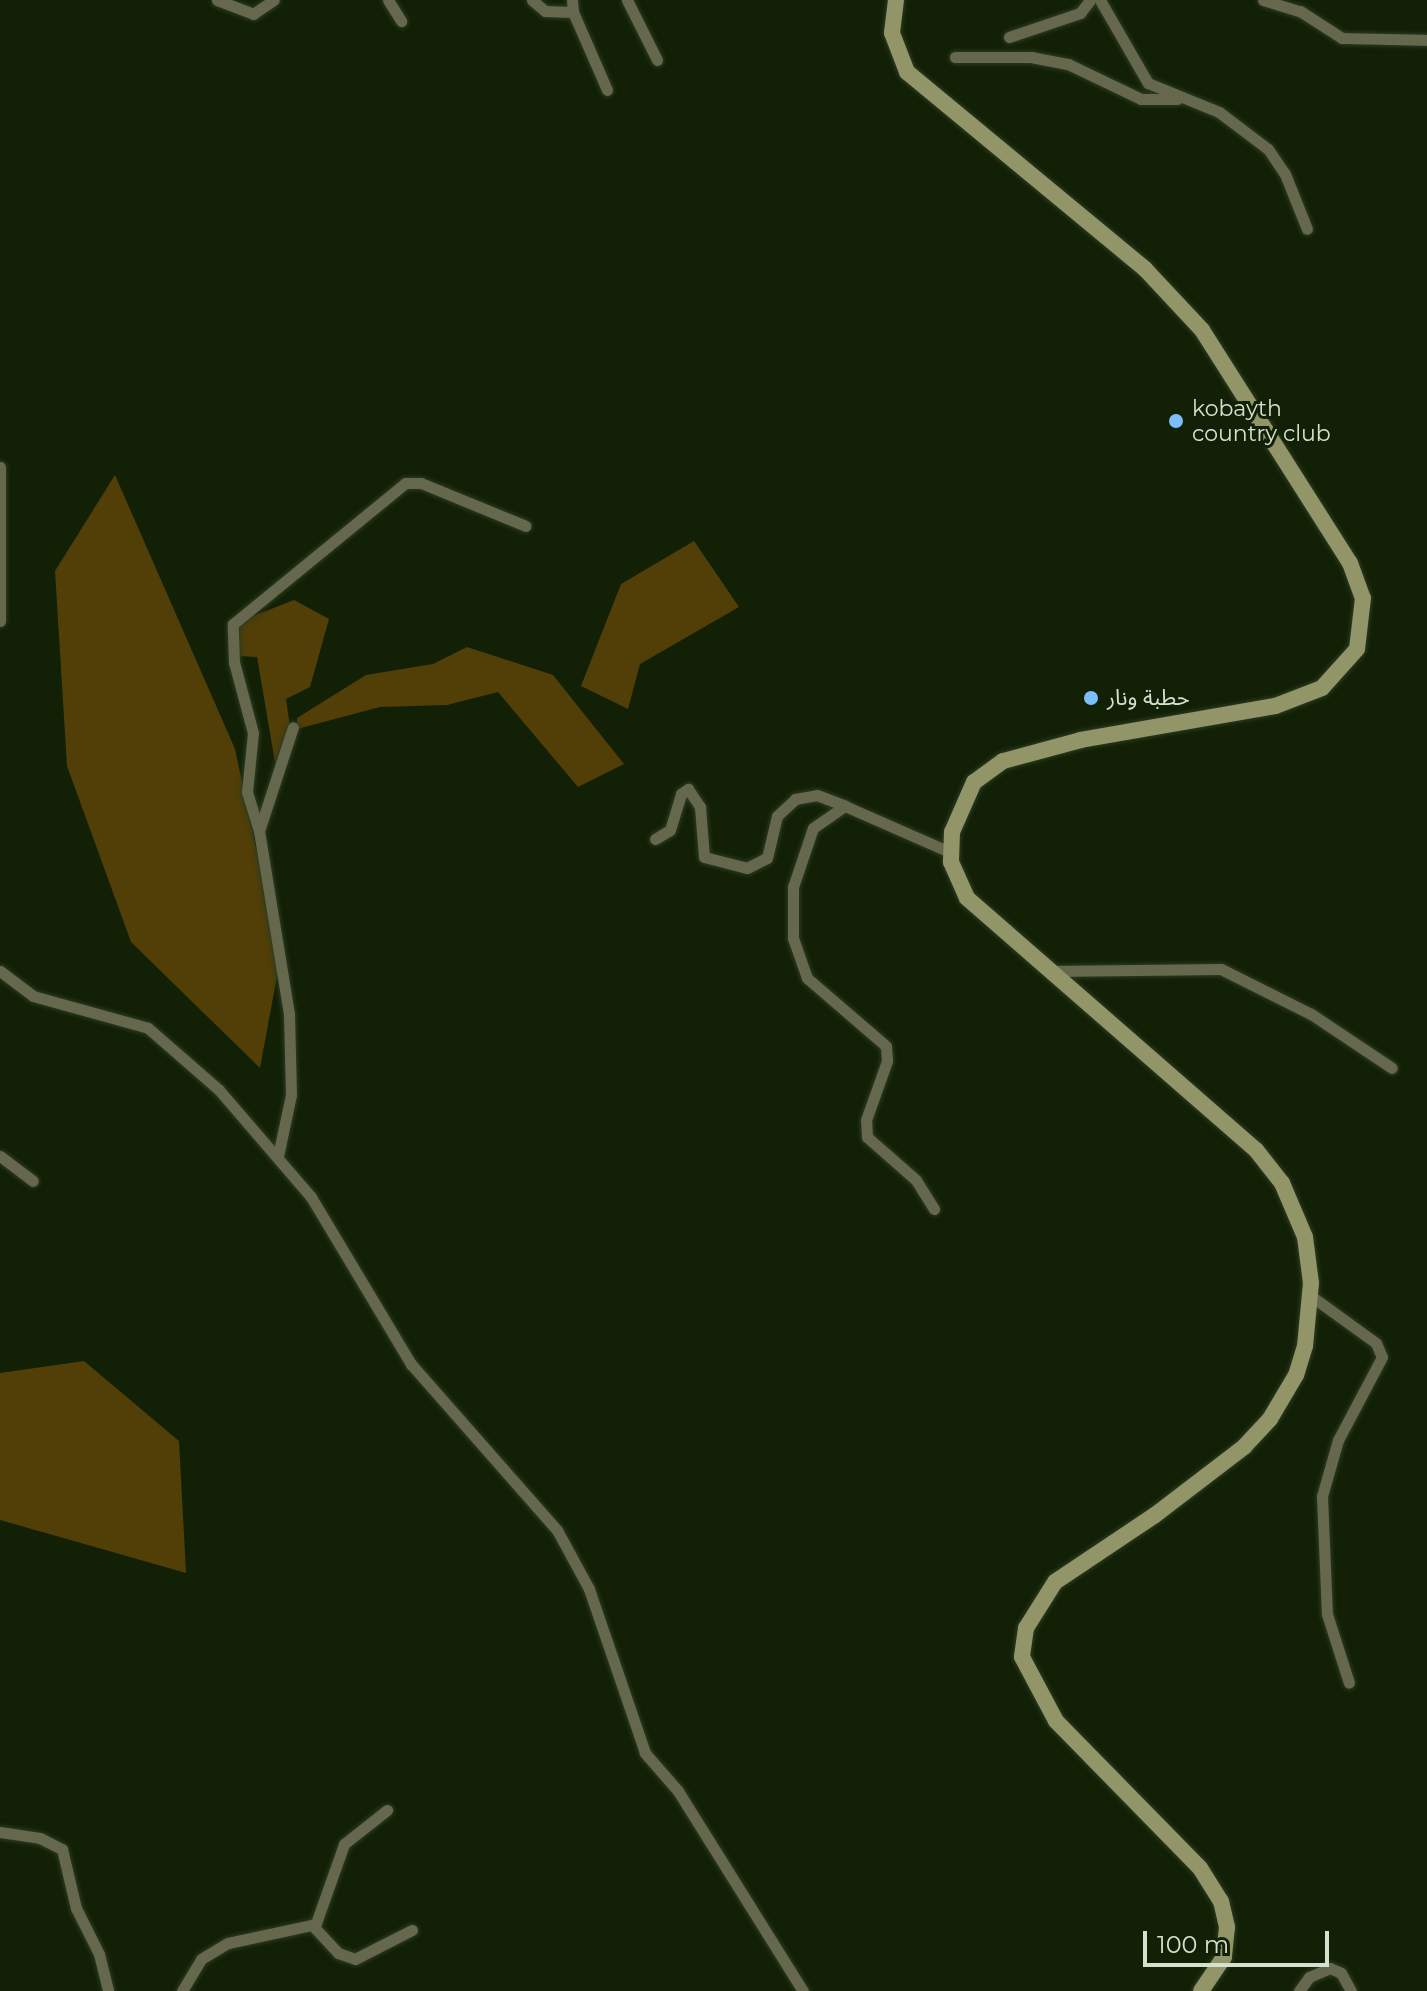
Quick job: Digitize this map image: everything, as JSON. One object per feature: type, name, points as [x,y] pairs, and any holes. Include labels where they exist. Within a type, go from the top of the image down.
[{"type":"main road","points":[[896,0],[892,33],[907,72],[1145,269],[1202,330],[1350,563],[1363,598],[1357,649],[1322,688],[1275,706],[1081,740],[1003,761],[974,782],[964,796],[950,852],[967,898],[1271,1166],[1305,1237],[1311,1296],[1302,1360],[1270,1419],[1244,1447],[1166,1507],[1055,1582],[1026,1628],[1022,1657],[1056,1721],[1200,1868],[1221,1901],[1227,1927],[1224,1957],[1201,1991]]},
{"type":"street","points":[[217,0],[253,14],[274,0]]},
{"type":"street","points":[[388,0],[401,21]]},
{"type":"street","points":[[532,0],[545,11],[572,6],[607,90]]},
{"type":"street","points":[[627,0],[657,60]]},
{"type":"street","points":[[1009,37],[1080,13],[1090,0]]},
{"type":"street","points":[[1100,0],[1144,78],[1159,89],[1192,99],[1242,125],[1268,149],[1285,174],[1307,229]]},
{"type":"street","points":[[1263,0],[1300,11],[1348,39],[1427,40]]},
{"type":"street","points":[[955,57],[1031,57],[1068,64],[1141,99],[1192,99]]},
{"type":"street","points":[[0,467],[0,621]]},
{"type":"street","points":[[278,1156],[291,1095],[289,1014],[259,831],[247,792],[252,723],[234,662],[233,624],[405,483],[421,483],[526,526]]},
{"type":"street","points":[[259,831],[293,727]]},
{"type":"street","points":[[655,839],[670,830],[681,794],[688,789],[700,807],[704,857],[747,868],[767,858],[777,816],[795,799],[817,795],[950,852]]},
{"type":"street","points":[[845,806],[823,817],[806,841],[793,887],[793,938],[799,961],[819,992],[861,1020],[886,1046],[887,1061],[866,1120],[867,1137],[916,1180],[934,1209]]},
{"type":"street","points":[[1050,971],[1221,969],[1311,1014],[1392,1068]]},
{"type":"street","points":[[0,971],[33,996],[148,1028],[219,1090],[278,1156],[332,1228],[411,1364],[557,1530],[589,1589],[645,1753],[678,1791],[803,1991]]},
{"type":"street","points":[[0,1156],[33,1181]]},
{"type":"street","points":[[1311,1296],[1371,1338],[1381,1353],[1380,1366],[1338,1440],[1322,1496],[1327,1614],[1349,1683]]},
{"type":"street","points":[[315,1926],[344,1844],[387,1810]]},
{"type":"street","points":[[1,1828],[40,1838],[62,1849],[76,1908],[96,1945],[108,1991]]},
{"type":"street","points":[[315,1926],[338,1953],[355,1959],[412,1930]]},
{"type":"street","points":[[182,1991],[192,1969],[214,1950],[315,1926]]},
{"type":"street","points":[[1299,1991],[1309,1977],[1330,1968],[1341,1973],[1351,1991]]},
{"type":"shaded area","points":[[115,475],[235,749],[280,960],[260,1068],[131,942],[67,766],[55,571]]},
{"type":"shaded area","points":[[694,541],[739,607],[640,664],[628,709],[581,686],[621,584]]},
{"type":"shaded area","points":[[294,600],[329,619],[310,687],[286,699],[293,748],[276,768],[257,657],[239,656],[230,625]]},
{"type":"shaded area","points":[[467,647],[553,675],[624,764],[578,787],[498,692],[447,705],[380,707],[297,729],[297,718],[366,675],[433,664]]},
{"type":"shaded area","points":[[84,1361],[179,1441],[186,1573],[0,1520],[0,1373]]},
{"type":"place","name":"kobayth country club","points":[[1176,421]]},
{"type":"place","name":"حطبة ونار","points":[[1091,698]]}]
